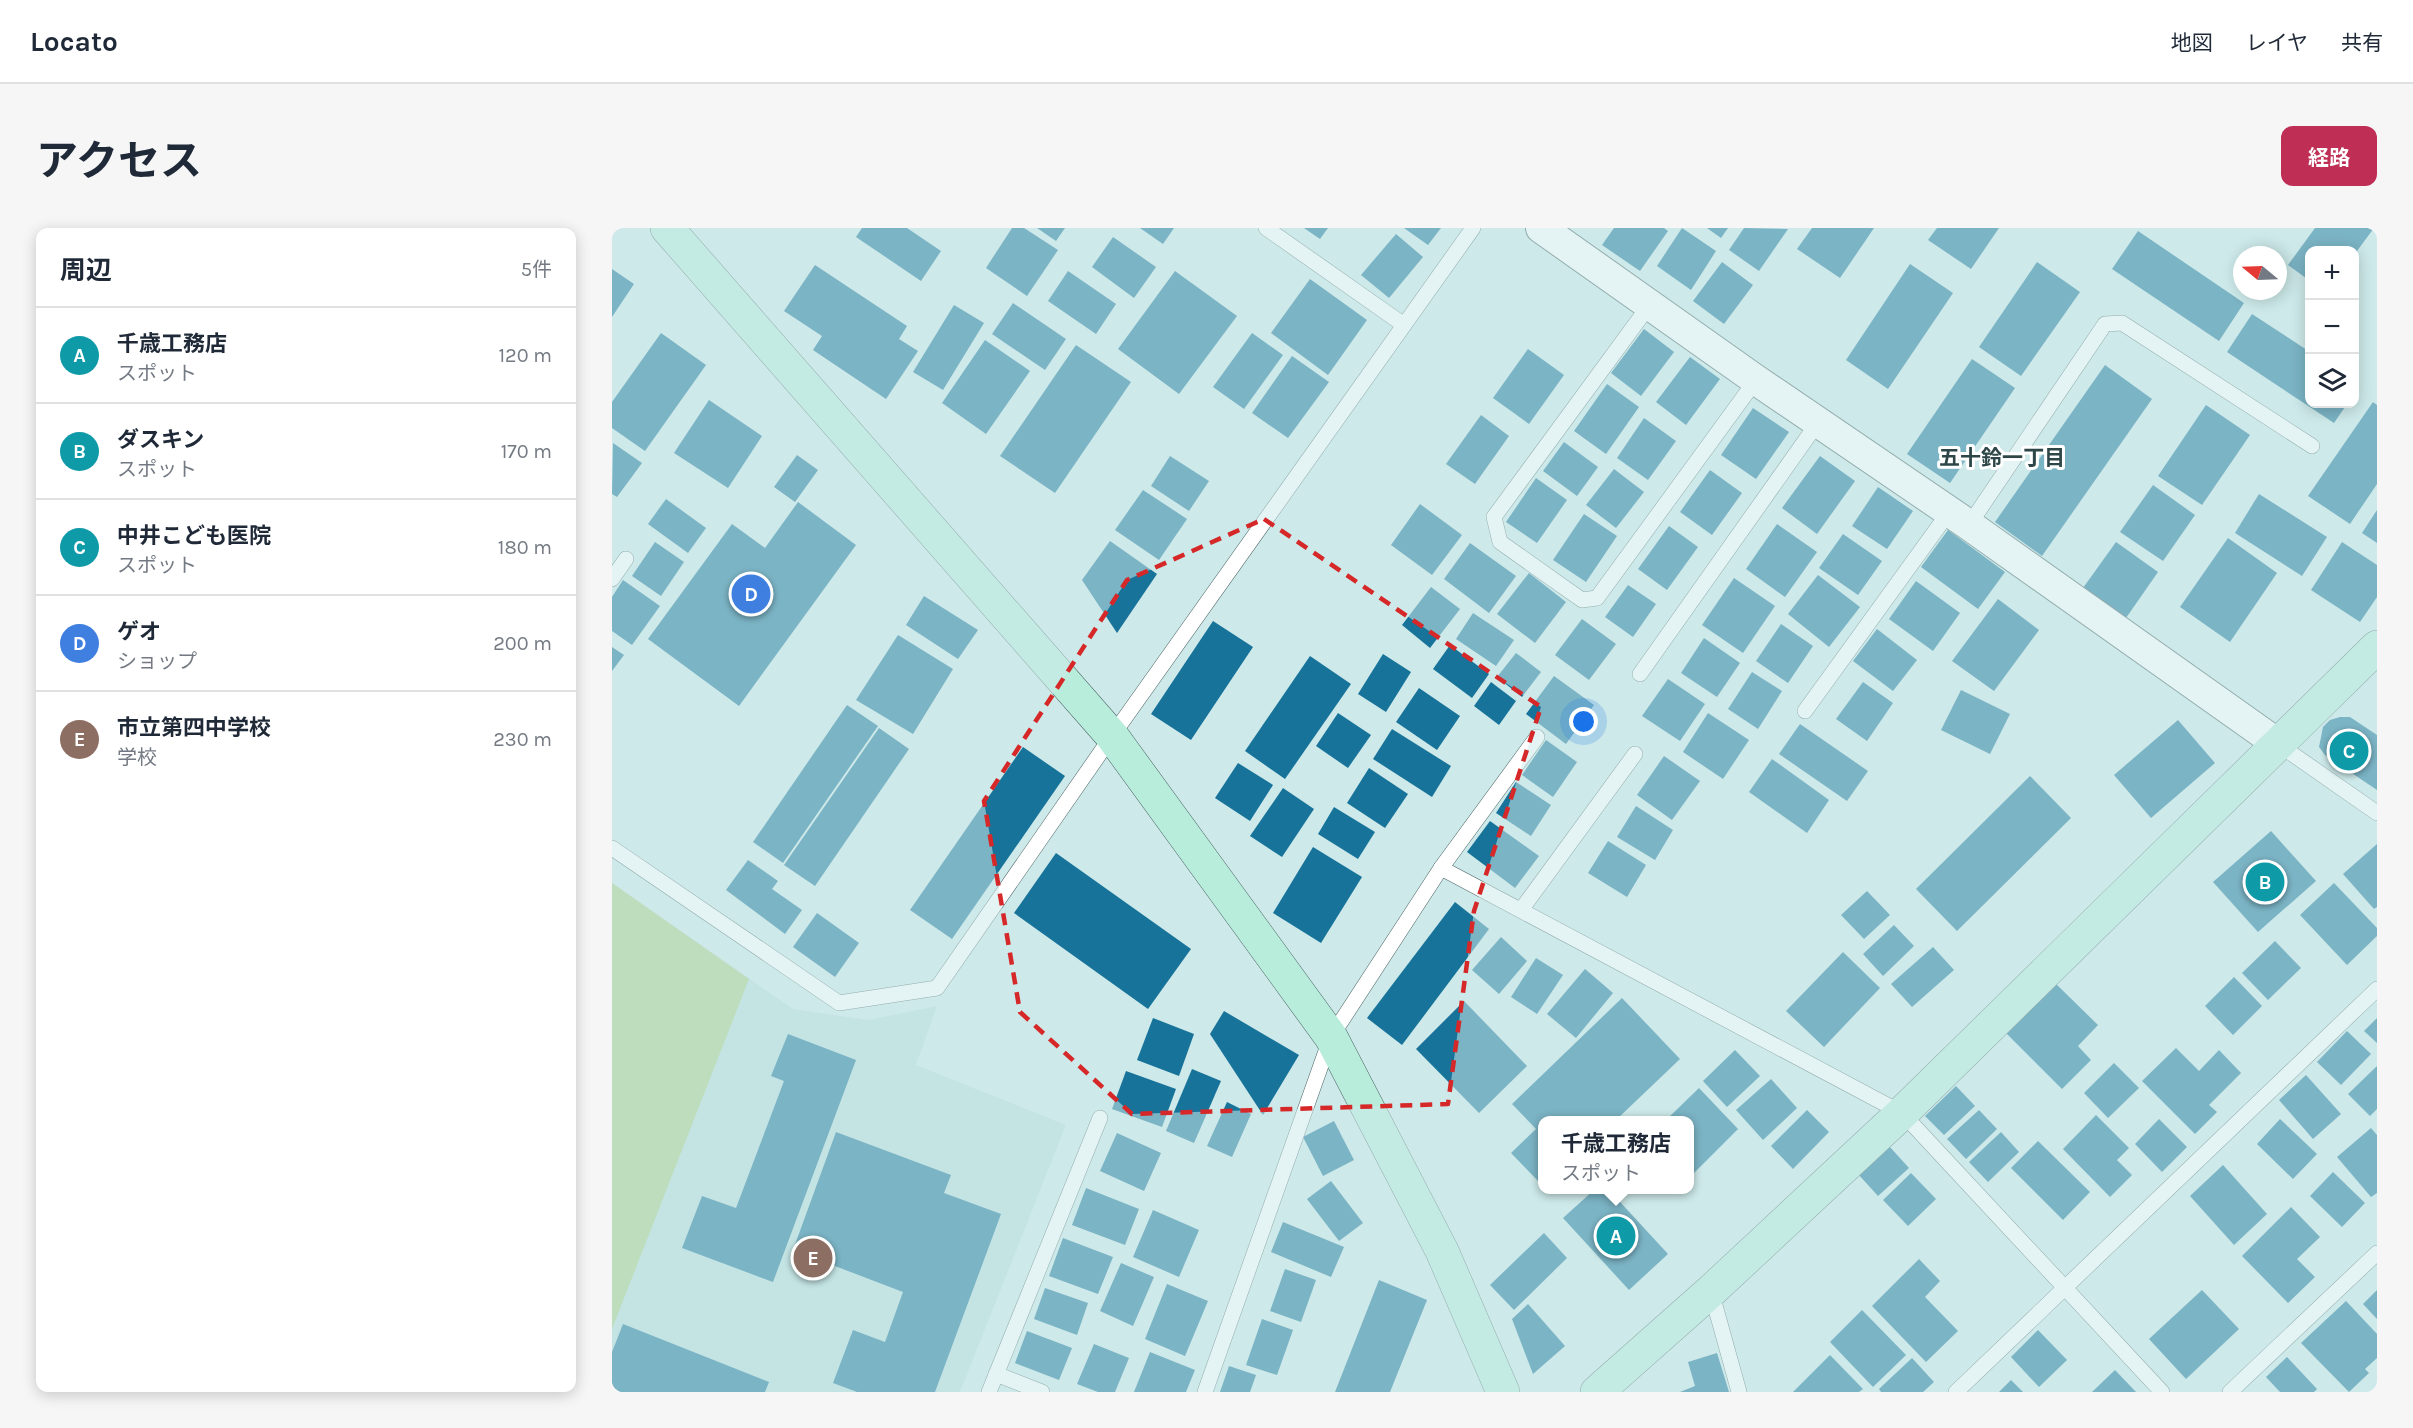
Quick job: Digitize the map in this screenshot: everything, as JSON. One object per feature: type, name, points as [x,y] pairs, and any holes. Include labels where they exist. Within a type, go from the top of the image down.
[{"type":"street","points":[[667,228],[1112,735],[1331,1037],[1442,1251],[1503,1392]]},
{"type":"street","points":[[1541,228],[1651,303],[1756,380],[1959,518],[2278,744]]},
{"type":"street","points":[[1597,1392],[1711,1291],[1902,1113],[2377,647]]},
{"type":"lane","points":[[1266,228],[1404,325]]},
{"type":"lane","points":[[612,848],[839,1004],[937,988],[1112,735],[1473,228]]},
{"type":"lane","points":[[1651,303],[1494,517],[1500,542],[1582,600],[1597,598],[1756,380]]},
{"type":"lane","points":[[1805,711],[1959,518],[2105,324],[2122,323],[2312,446]]},
{"type":"lane","points":[[1640,674],[1819,421]]},
{"type":"lane","points":[[612,579],[626,559]]},
{"type":"lane","points":[[1205,1392],[1331,1037],[1441,868],[1537,736]]},
{"type":"lane","points":[[2278,744],[2377,813]]},
{"type":"lane","points":[[1521,910],[1635,754]]},
{"type":"lane","points":[[1441,868],[1902,1113],[2067,1287],[2162,1392]]},
{"type":"lane","points":[[1956,1392],[2377,989]]},
{"type":"lane","points":[[989,1392],[1100,1118]]},
{"type":"lane","points":[[2230,1392],[2377,1253]]},
{"type":"lane","points":[[1711,1291],[1739,1392]]},
{"type":"lane","points":[[996,1374],[1042,1392]]},
{"type":"highlighted area","points":[[1264,519],[1541,707],[1474,911],[1448,1104],[1132,1114],[1020,1012],[984,801],[1127,580]]},
{"type":"shaded area","points":[[612,883],[793,1009],[868,1020],[937,1006],[916,1065],[1066,1125],[960,1392],[612,1392]]},
{"type":"green space","points":[[612,883],[749,979],[612,1329]]},
{"type":"building","points":[[862,228],[907,228],[941,251],[921,281],[856,237]]},
{"type":"building","points":[[1012,228],[1024,228],[1058,250],[1027,296],[986,268]]},
{"type":"building","points":[[1037,228],[1065,228],[1056,241]]},
{"type":"building","points":[[1140,228],[1174,228],[1163,244]]},
{"type":"building","points":[[1304,228],[1328,228],[1320,239]]},
{"type":"building","points":[[1404,228],[1441,228],[1428,245]]},
{"type":"building","points":[[1614,228],[1664,228],[1668,231],[1640,271],[1602,245]]},
{"type":"building","points":[[1682,228],[1716,251],[1691,290],[1657,266]]},
{"type":"building","points":[[1707,228],[1728,228],[1721,238]]},
{"type":"building","points":[[1744,228],[1788,229],[1759,271],[1729,250]]},
{"type":"building","points":[[1812,228],[1874,228],[1840,278],[1797,249]]},
{"type":"building","points":[[1937,228],[1999,228],[1971,269],[1928,240]]},
{"type":"building","points":[[2315,228],[2374,228],[2359,248],[2359,246],[2305,246],[2305,277],[2288,265]]},
{"type":"building","points":[[2138,231],[2233,296],[2233,300],[2244,303],[2219,341],[2112,269]]},
{"type":"building","points":[[1396,234],[1423,257],[1389,298],[1361,275]]},
{"type":"building","points":[[1113,237],[1156,267],[1134,298],[1092,267]]},
{"type":"building","points":[[1722,262],[1753,285],[1724,324],[1693,301]]},
{"type":"building","points":[[2037,262],[2080,292],[2021,376],[1979,347]]},
{"type":"building","points":[[1910,264],[1953,293],[1888,389],[1846,360]]},
{"type":"building","points":[[815,265],[907,326],[899,339],[918,351],[886,399],[813,350],[822,336],[784,311]]},
{"type":"building","points":[[612,269],[634,284],[612,317]]},
{"type":"building","points":[[1068,271],[1116,304],[1096,334],[1048,301]]},
{"type":"building","points":[[1175,271],[1237,316],[1179,394],[1118,349]]},
{"type":"building","points":[[1310,279],[1367,320],[1328,375],[1271,333]]},
{"type":"building","points":[[1013,303],[1066,339],[1045,370],[992,334]]},
{"type":"building","points":[[954,305],[984,323],[943,390],[913,372]]},
{"type":"building","points":[[2252,314],[2305,349],[2305,404],[2227,352]]},
{"type":"building","points":[[1644,329],[1674,352],[1641,396],[1611,373]]},
{"type":"building","points":[[661,333],[706,365],[645,451],[612,428],[612,402]]},
{"type":"building","points":[[1252,333],[1283,355],[1244,409],[1213,387]]},
{"type":"building","points":[[985,340],[1030,371],[986,434],[942,403]]},
{"type":"building","points":[[1076,345],[1131,382],[1055,493],[1000,456]]},
{"type":"building","points":[[1528,349],[1564,375],[1529,424],[1493,398]]},
{"type":"building","points":[[1292,356],[1329,382],[1288,438],[1252,413]]},
{"type":"building","points":[[1690,357],[1720,379],[1686,425],[1656,402]]},
{"type":"building","points":[[1972,359],[2015,388],[1950,483],[1907,454]]},
{"type":"building","points":[[2105,365],[2152,399],[2042,556],[1995,522]]},
{"type":"building","points":[[1607,384],[1639,407],[1606,454],[1574,431]]},
{"type":"building","points":[[709,400],[762,436],[728,488],[674,453]]},
{"type":"building","points":[[2373,402],[2377,405],[2377,484],[2350,524],[2308,496]]},
{"type":"building","points":[[2206,405],[2250,435],[2202,505],[2158,476]]},
{"type":"building","points":[[1753,408],[1789,432],[1756,479],[1721,455]]},
{"type":"building","points":[[2311,408],[2344,408],[2334,423]]},
{"type":"building","points":[[1481,415],[1509,436],[1475,484],[1446,464]]},
{"type":"building","points":[[1644,418],[1676,441],[1648,480],[1617,458]]},
{"type":"building","points":[[1564,442],[1598,467],[1577,496],[1543,471]]},
{"type":"building","points":[[613,443],[642,463],[617,497],[612,494]]},
{"type":"building","points":[[797,455],[818,470],[795,502],[774,487]]},
{"type":"building","points":[[1170,456],[1209,481],[1189,511],[1151,486]]},
{"type":"building","points":[[1820,456],[1855,481],[1817,534],[1782,508]]},
{"type":"building","points":[[1614,469],[1644,492],[1616,528],[1586,505]]},
{"type":"building","points":[[1710,470],[1742,493],[1712,535],[1680,512]]},
{"type":"building","points":[[1536,478],[1567,500],[1537,543],[1506,522]]},
{"type":"building","points":[[2153,485],[2195,515],[2163,561],[2120,532]]},
{"type":"building","points":[[1878,487],[1913,511],[1887,549],[1852,526]]},
{"type":"building","points":[[1143,490],[1187,519],[1159,560],[1115,530]]},
{"type":"building","points":[[2259,494],[2327,537],[2302,576],[2235,533]]},
{"type":"building","points":[[666,499],[706,528],[688,553],[648,524]]},
{"type":"building","points":[[798,502],[856,545],[739,706],[648,639],[732,524],[765,548]]},
{"type":"building","points":[[1420,504],[1462,535],[1432,575],[1391,545]]},
{"type":"building","points":[[2377,510],[2377,543],[2362,533]]},
{"type":"building","points":[[1584,514],[1617,536],[1586,582],[1553,560]]},
{"type":"building","points":[[1777,524],[1817,552],[1785,597],[1746,569]]},
{"type":"building","points":[[1669,526],[1698,547],[1667,590],[1638,569]]},
{"type":"building","points":[[1948,530],[2005,572],[1978,609],[1921,567]]},
{"type":"building","points":[[1843,534],[1882,561],[1858,595],[1819,568]]},
{"type":"building","points":[[2228,538],[2277,573],[2230,642],[2180,607]]},
{"type":"building","points":[[1110,541],[1157,574],[1117,633],[1082,580]]},
{"type":"building","points":[[655,542],[684,562],[661,596],[632,576]]},
{"type":"building","points":[[2116,542],[2158,572],[2126,618],[2083,588]]},
{"type":"building","points":[[2342,542],[2377,565],[2377,597],[2360,622],[2311,590]]},
{"type":"building","points":[[1470,543],[1516,576],[1489,613],[1444,579]]},
{"type":"building","points":[[1529,573],[1566,602],[1535,643],[1497,614]]},
{"type":"building","points":[[1818,575],[1860,607],[1829,647],[1788,614]]},
{"type":"building","points":[[1734,578],[1775,606],[1743,653],[1702,625]]},
{"type":"building","points":[[623,580],[660,606],[632,645],[612,631],[612,597]]},
{"type":"building","points":[[1916,581],[1960,613],[1933,651],[1889,619]]},
{"type":"building","points":[[1628,585],[1656,604],[1633,637],[1605,617]]},
{"type":"building","points":[[1431,587],[1460,609],[1430,648],[1402,625]]},
{"type":"building","points":[[924,596],[978,630],[958,659],[906,625]]},
{"type":"building","points":[[1998,599],[2039,630],[1994,691],[1952,661]]},
{"type":"building","points":[[1473,613],[1514,640],[1496,666],[1456,639]]},
{"type":"building","points":[[1582,619],[1616,644],[1589,680],[1555,655]]},
{"type":"building","points":[[1213,621],[1253,647],[1191,740],[1151,714]]},
{"type":"building","points":[[1781,624],[1813,646],[1788,683],[1756,661]]},
{"type":"building","points":[[1877,629],[1917,660],[1893,691],[1853,661]]},
{"type":"building","points":[[898,635],[953,669],[913,734],[856,700]]},
{"type":"building","points":[[1704,638],[1740,663],[1717,697],[1681,673]]},
{"type":"building","points":[[1450,645],[1489,674],[1472,698],[1433,669]]},
{"type":"building","points":[[612,647],[624,655],[612,671]]},
{"type":"building","points":[[1516,653],[1541,672],[1522,697],[1497,677]]},
{"type":"building","points":[[1383,654],[1411,672],[1386,712],[1358,694]]},
{"type":"building","points":[[1310,656],[1351,684],[1285,779],[1245,751]]},
{"type":"building","points":[[1752,672],[1782,691],[1758,729],[1728,709]]},
{"type":"building","points":[[1554,676],[1594,705],[1566,744],[1526,714]]},
{"type":"building","points":[[1668,679],[1705,704],[1680,741],[1642,716]]},
{"type":"building","points":[[1491,682],[1516,701],[1499,725],[1474,706]]},
{"type":"building","points":[[1863,682],[1893,703],[1867,741],[1836,719]]},
{"type":"building","points":[[1419,688],[1460,716],[1437,750],[1396,722]]},
{"type":"building","points":[[1961,690],[2010,714],[1990,754],[1941,730]]},
{"type":"building","points":[[847,705],[878,726],[783,863],[753,842]]},
{"type":"building","points":[[1338,713],[1371,735],[1348,768],[1316,746]]},
{"type":"building","points":[[1708,713],[1749,740],[1723,779],[1683,752]]},
{"type":"building","points":[[2350,717],[2377,735],[2377,790],[2325,755],[2319,747],[2323,727],[2330,720]]},
{"type":"building","points":[[2178,720],[2215,763],[2151,818],[2114,775]]},
{"type":"building","points":[[1800,724],[1868,771],[1847,801],[1779,754]]},
{"type":"building","points":[[879,728],[909,749],[815,886],[784,865]]},
{"type":"building","points":[[1392,729],[1451,766],[1432,797],[1373,759]]},
{"type":"building","points":[[1546,740],[1577,762],[1553,797],[1522,775]]},
{"type":"building","points":[[1023,747],[1065,776],[952,939],[910,910]]},
{"type":"building","points":[[1664,756],[1700,781],[1672,820],[1637,795]]},
{"type":"building","points":[[1772,759],[1829,800],[1807,833],[1749,792]]},
{"type":"building","points":[[1238,763],[1273,785],[1250,821],[1215,798]]},
{"type":"building","points":[[1369,768],[1408,794],[1385,828],[1347,803]]},
{"type":"building","points":[[2030,776],[2071,818],[1957,931],[1916,889]]},
{"type":"building","points":[[1516,782],[1551,805],[1531,836],[1496,813]]},
{"type":"building","points":[[1283,788],[1314,809],[1282,857],[1250,836]]},
{"type":"building","points":[[1636,806],[1673,830],[1655,860],[1617,837]]},
{"type":"building","points":[[1334,807],[1375,832],[1358,859],[1318,834]]},
{"type":"building","points":[[1490,821],[1539,856],[1515,888],[1467,852]]},
{"type":"building","points":[[2271,831],[2316,881],[2258,932],[2213,882]]},
{"type":"building","points":[[1608,841],[1646,865],[1627,897],[1588,873]]},
{"type":"building","points":[[2377,844],[2377,907],[2374,909],[2343,874]]},
{"type":"building","points":[[1313,847],[1362,877],[1321,943],[1273,913]]},
{"type":"building","points":[[1056,853],[1191,949],[1148,1009],[1014,913]]},
{"type":"building","points":[[748,860],[778,881],[772,889],[802,910],[785,934],[726,890]]},
{"type":"building","points":[[2334,883],[2377,928],[2377,936],[2347,965],[2300,915]]},
{"type":"building","points":[[1867,891],[1890,915],[1864,939],[1841,915]]},
{"type":"building","points":[[1455,902],[1489,929],[1402,1045],[1367,1018]]},
{"type":"building","points":[[817,913],[859,943],[835,977],[793,947]]},
{"type":"building","points":[[1894,925],[1914,946],[1883,976],[1863,954]]},
{"type":"building","points":[[1501,937],[1527,961],[1499,994],[1472,970]]},
{"type":"building","points":[[2275,941],[2301,968],[2268,1000],[2242,973]]},
{"type":"building","points":[[1933,947],[1954,970],[1912,1007],[1891,984]]},
{"type":"building","points":[[1843,952],[1880,988],[1824,1047],[1786,1011]]},
{"type":"building","points":[[1536,958],[1563,975],[1537,1014],[1511,997]]},
{"type":"building","points":[[1585,969],[1613,993],[1576,1038],[1547,1014]]},
{"type":"building","points":[[2234,977],[2262,1006],[2233,1035],[2205,1006]]},
{"type":"building","points":[[2052,980],[2098,1025],[2078,1046],[2091,1060],[2062,1089],[2003,1030]]},
{"type":"building","points":[[1622,998],[1680,1059],[1620,1116],[1538,1116],[1538,1181],[1511,1153],[1536,1129],[1512,1104]]},
{"type":"building","points":[[1464,1001],[1527,1066],[1479,1113],[1416,1049]]},
{"type":"building","points":[[1224,1011],[1299,1055],[1263,1115],[1210,1034]]},
{"type":"building","points":[[1153,1018],[1194,1034],[1179,1076],[1137,1060]]},
{"type":"building","points":[[2377,1018],[2377,1043],[2364,1031]]},
{"type":"building","points":[[2347,1031],[2371,1054],[2341,1085],[2317,1062]]},
{"type":"building","points":[[788,1034],[856,1060],[773,1282],[682,1248],[702,1196],[736,1208],[784,1081],[771,1076]]},
{"type":"building","points":[[2176,1048],[2199,1071],[2219,1050],[2241,1073],[2209,1105],[2217,1112],[2195,1134],[2142,1081]]},
{"type":"building","points":[[1735,1050],[1760,1076],[1727,1107],[1703,1081]]},
{"type":"building","points":[[2114,1063],[2139,1088],[2108,1118],[2084,1093]]},
{"type":"building","points":[[2377,1066],[2377,1109],[2370,1116],[2348,1094]]},
{"type":"building","points":[[1192,1069],[1221,1081],[1194,1143],[1166,1131]]},
{"type":"building","points":[[1126,1071],[1176,1089],[1162,1127],[1112,1109]]},
{"type":"building","points":[[2306,1075],[2341,1114],[2313,1139],[2279,1100]]},
{"type":"building","points":[[1771,1079],[1797,1108],[1763,1140],[1736,1110]]},
{"type":"building","points":[[1956,1086],[1975,1106],[1944,1135],[1925,1116]]},
{"type":"building","points":[[1699,1088],[1738,1129],[1694,1173],[1694,1116],[1670,1116]]},
{"type":"building","points":[[1227,1102],[1251,1114],[1232,1157],[1207,1146]]},
{"type":"building","points":[[1807,1110],[1829,1132],[1793,1169],[1771,1146]]},
{"type":"building","points":[[1979,1110],[1997,1129],[1966,1159],[1947,1139]]},
{"type":"building","points":[[2096,1115],[2129,1148],[2117,1160],[2132,1175],[2110,1197],[2063,1149]]},
{"type":"building","points":[[2159,1119],[2187,1147],[2162,1172],[2135,1144]]},
{"type":"building","points":[[2280,1119],[2317,1154],[2293,1179],[2257,1144]]},
{"type":"building","points":[[1334,1121],[1354,1160],[1323,1176],[1303,1137]]},
{"type":"building","points":[[2371,1128],[2377,1135],[2377,1193],[2371,1197],[2337,1157]]},
{"type":"building","points":[[836,1132],[951,1175],[944,1193],[1001,1214],[935,1392],[857,1392],[833,1383],[853,1330],[885,1342],[903,1292],[793,1250]]},
{"type":"building","points":[[2001,1132],[2019,1152],[1988,1182],[1969,1162]]},
{"type":"building","points":[[1117,1133],[1161,1153],[1144,1191],[1100,1171]]},
{"type":"building","points":[[2038,1141],[2090,1192],[2063,1220],[2011,1168]]},
{"type":"building","points":[[1889,1146],[1909,1168],[1878,1196],[1858,1174]]},
{"type":"building","points":[[2223,1165],[2267,1214],[2234,1245],[2190,1196]]},
{"type":"building","points":[[2333,1172],[2365,1203],[2342,1227],[2310,1196]]},
{"type":"building","points":[[1911,1173],[1936,1199],[1908,1226],[1883,1200]]},
{"type":"building","points":[[1331,1181],[1363,1223],[1339,1241],[1307,1199]]},
{"type":"building","points":[[1086,1188],[1139,1209],[1125,1245],[1072,1225]]},
{"type":"building","points":[[1590,1194],[1613,1194],[1668,1254],[1629,1290],[1563,1218]]},
{"type":"building","points":[[2291,1207],[2320,1237],[2297,1259],[2315,1277],[2288,1303],[2242,1256]]},
{"type":"building","points":[[1153,1210],[1199,1230],[1179,1277],[1133,1257]]},
{"type":"building","points":[[1283,1222],[1344,1247],[1331,1277],[1271,1252]]},
{"type":"building","points":[[1544,1233],[1567,1258],[1514,1310],[1490,1285]]},
{"type":"building","points":[[1063,1238],[1113,1257],[1098,1294],[1049,1276]]},
{"type":"building","points":[[1919,1259],[1940,1281],[1925,1297],[1958,1331],[1926,1362],[1872,1306]]},
{"type":"building","points":[[1121,1263],[1154,1277],[1133,1326],[1100,1311]]},
{"type":"building","points":[[1285,1269],[1316,1280],[1301,1322],[1270,1311]]},
{"type":"building","points":[[1379,1280],[1427,1300],[1390,1392],[1335,1392]]},
{"type":"building","points":[[1167,1284],[1208,1301],[1185,1356],[1145,1339]]},
{"type":"building","points":[[1045,1288],[1088,1303],[1077,1335],[1034,1319]]},
{"type":"building","points":[[2202,1290],[2239,1329],[2186,1379],[2149,1339]]},
{"type":"building","points":[[2377,1290],[2377,1319],[2363,1304]]},
{"type":"building","points":[[2346,1301],[2377,1334],[2377,1358],[2365,1369],[2369,1373],[2349,1392],[2301,1343]]},
{"type":"building","points":[[1528,1304],[1565,1346],[1533,1374],[1512,1319]]},
{"type":"building","points":[[1862,1310],[1906,1355],[1873,1387],[1830,1342]]},
{"type":"building","points":[[1262,1319],[1293,1330],[1277,1375],[1246,1365]]},
{"type":"building","points":[[623,1324],[769,1382],[765,1392],[612,1392],[612,1352]]},
{"type":"building","points":[[2038,1330],[2067,1360],[2039,1387],[2011,1357]]},
{"type":"building","points":[[1027,1331],[1072,1348],[1059,1380],[1015,1363]]},
{"type":"building","points":[[1094,1344],[1129,1358],[1115,1392],[1098,1392],[1077,1384]]},
{"type":"building","points":[[1150,1352],[1195,1370],[1186,1392],[1134,1392]]},
{"type":"building","points":[[1717,1353],[1729,1392],[1680,1392],[1695,1386],[1688,1362]]},
{"type":"building","points":[[1830,1355],[1863,1389],[1859,1392],[1793,1392]]},
{"type":"building","points":[[2287,1357],[2317,1389],[2314,1392],[2280,1392],[2266,1377]]},
{"type":"building","points":[[1912,1358],[1934,1382],[1923,1392],[1881,1392],[1879,1389]]},
{"type":"building","points":[[1229,1366],[1256,1375],[1250,1392],[1220,1392]]},
{"type":"building","points":[[2115,1370],[2136,1392],[2092,1392]]},
{"type":"building","points":[[2011,1380],[2023,1392],[1999,1392]]},
{"type":"place","name":"ゲオ","points":[[751,594]]},
{"type":"place","name":"中井こども医院","points":[[2349,751]]},
{"type":"place","name":"ダスキン","points":[[2265,882]]},
{"type":"place","name":"千歳工務店","points":[[1616,1236]]},
{"type":"place","name":"市立第四中学校","points":[[813,1258]]},
{"type":"district","name":"五十鈴一丁目","points":[[2002,458]]}]
